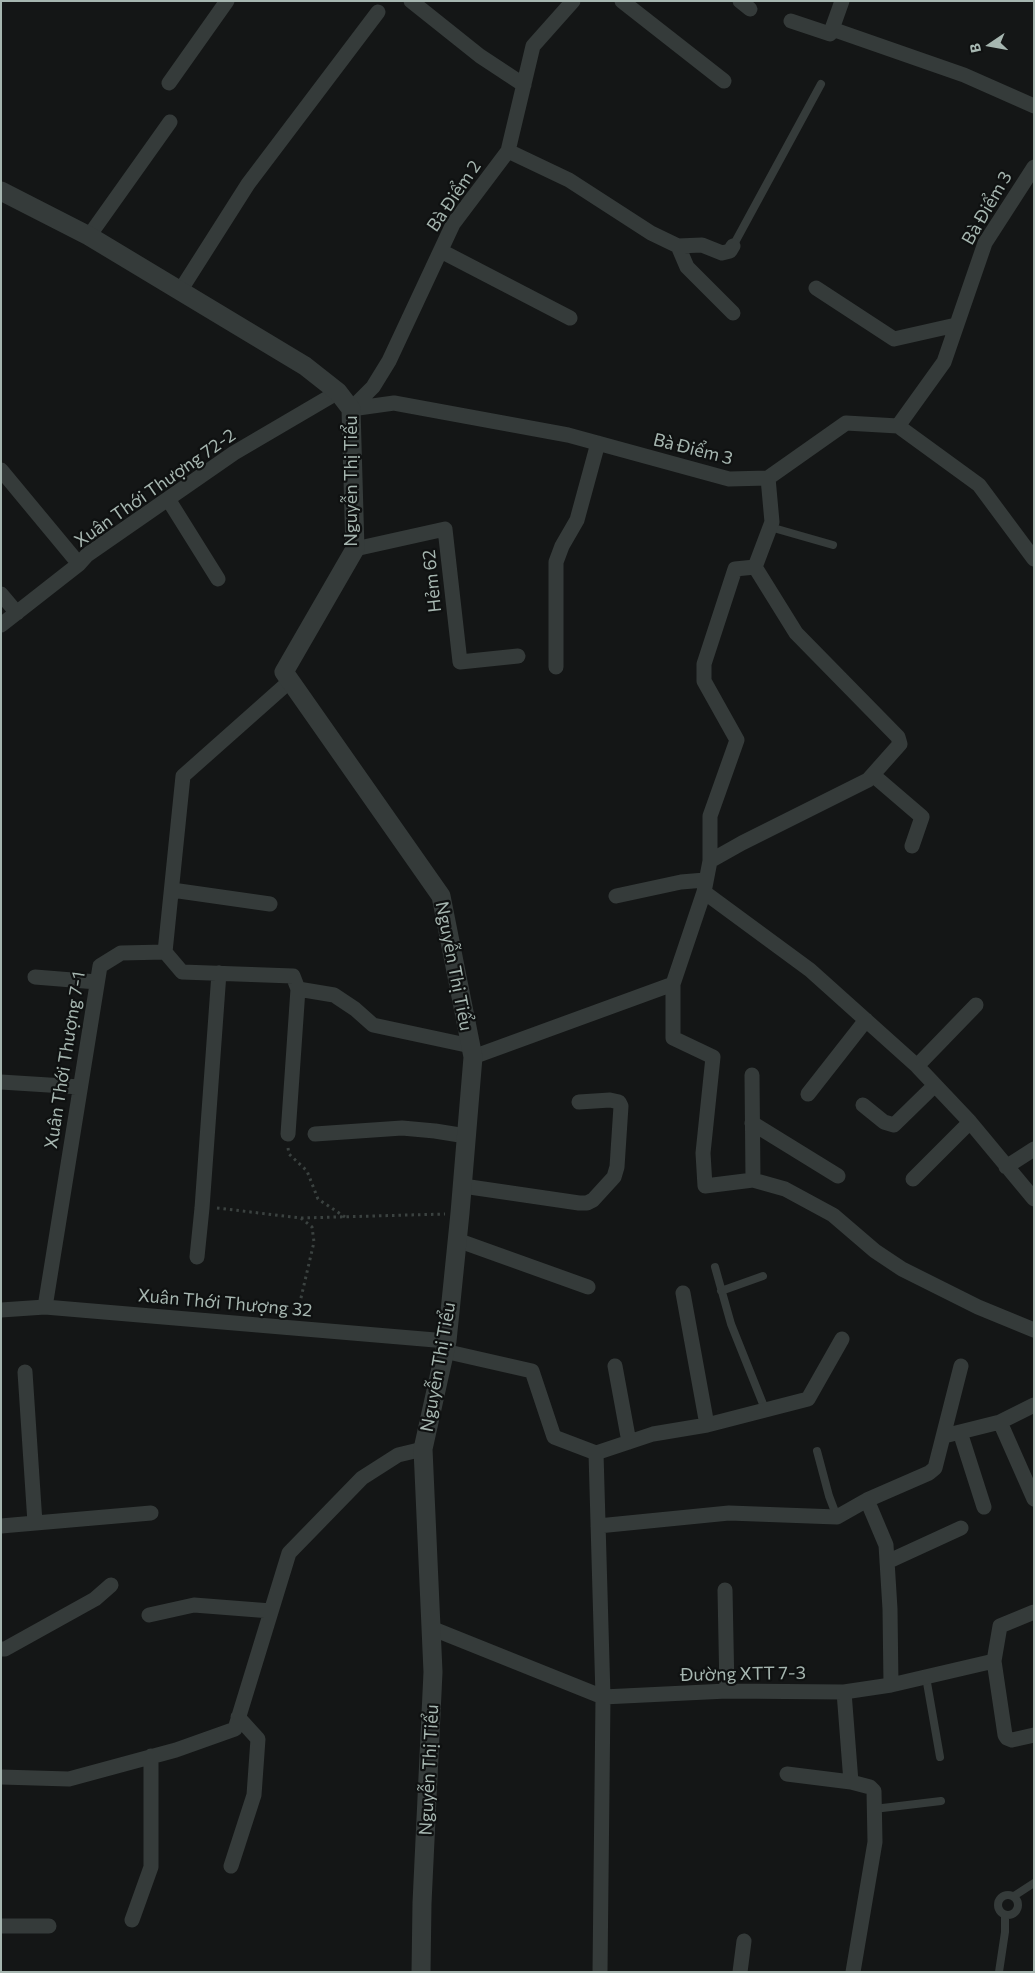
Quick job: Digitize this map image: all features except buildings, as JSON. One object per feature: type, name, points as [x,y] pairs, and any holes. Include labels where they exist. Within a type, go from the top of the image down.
[{"type":"street","points":[[170,83],[227,1]]},
{"type":"street","points":[[411,1],[480,56],[524,86]]},
{"type":"street","name":"Bà Điểm 2","points":[[351,409],[373,387],[389,361],[454,224],[508,151],[533,46],[573,1]]},
{"type":"street","points":[[622,1],[724,82]]},
{"type":"street","points":[[791,21],[830,34],[842,1]]},
{"type":"street","points":[[180,291],[248,184],[378,12]]},
{"type":"street","points":[[832,29],[964,75],[1034,106]]},
{"type":"street","points":[[89,236],[170,122]]},
{"type":"street","points":[[508,151],[569,180],[651,233],[678,246],[702,245],[722,253],[730,251],[733,246]]},
{"type":"street","name":"Bà Điểm 3","points":[[898,426],[944,362],[985,243],[1034,167]]},
{"type":"street","name":"Nguyễn Thị Tiểu","points":[[1,191],[89,236],[305,366],[338,392],[351,409],[355,549],[284,672],[441,896],[472,1052],[463,1186],[445,1346],[423,1449],[433,1672],[422,1903],[421,1972]]},
{"type":"street","points":[[678,246],[687,267],[733,313]]},
{"type":"street","points":[[441,251],[570,318]]},
{"type":"street","points":[[816,288],[894,339],[898,340],[956,325]]},
{"type":"street","name":"Xuân Thới Thượng 72-2","points":[[1,626],[79,564],[87,555],[234,454],[338,392]]},
{"type":"street","name":"Bà Điểm 3","points":[[351,409],[394,403],[568,434],[729,479],[768,478]]},
{"type":"street","points":[[755,567],[772,522],[768,478],[846,423],[898,426],[979,485],[1034,559]]},
{"type":"street","points":[[556,667],[556,562],[562,546],[577,520],[598,443]]},
{"type":"street","points":[[1,470],[79,564]]},
{"type":"street","points":[[168,500],[218,579]]},
{"type":"street","name":"Hẻm 62","points":[[355,549],[445,529],[460,662],[518,656]]},
{"type":"street","points":[[710,861],[751,838],[868,780],[899,747],[900,740],[796,633],[755,567]]},
{"type":"street","points":[[755,567],[736,569],[704,664],[704,681],[737,740],[710,816],[710,861],[705,886],[673,984],[673,1038],[713,1057],[703,1153],[705,1186],[754,1180],[785,1190],[833,1215],[875,1251],[902,1269],[978,1307],[1034,1330]]},
{"type":"street","points":[[1,594],[17,613]]},
{"type":"street","points":[[288,1134],[298,989],[293,976],[182,972],[165,952],[184,776],[290,681]]},
{"type":"street","points":[[873,775],[922,816],[912,846]]},
{"type":"street","points":[[616,896],[681,882],[705,886],[810,970],[917,1066],[970,1122],[1034,1199]]},
{"type":"street","points":[[172,890],[270,904]]},
{"type":"street","name":"Xuân Thới Thượng 7-1","points":[[45,1306],[100,966],[121,953],[165,952]]},
{"type":"street","points":[[197,1257],[219,973]]},
{"type":"street","points":[[35,977],[97,982]]},
{"type":"street","points":[[298,989],[334,995],[355,1009],[373,1025],[472,1052],[673,984]]},
{"type":"street","points":[[917,1066],[976,1005]]},
{"type":"street","points":[[808,1094],[866,1020]]},
{"type":"street","points":[[752,1075],[754,1180]]},
{"type":"street","points":[[1,1082],[80,1087]]},
{"type":"street","points":[[863,1105],[884,1122],[894,1125],[935,1085]]},
{"type":"street","points":[[463,1186],[579,1203],[587,1203],[592,1200],[614,1177],[618,1158],[621,1106],[619,1102],[610,1100],[579,1102]]},
{"type":"street","points":[[913,1179],[970,1122]]},
{"type":"street","points":[[752,1123],[838,1176]]},
{"type":"street","points":[[315,1134],[402,1128],[466,1136]]},
{"type":"street","points":[[1006,1167],[1034,1149]]},
{"type":"street","points":[[457,1240],[588,1287]]},
{"type":"street","points":[[683,1293],[707,1425]]},
{"type":"street","name":"Xuân Thới Thượng 32","points":[[1,1310],[45,1306],[294,1328],[445,1346],[532,1371],[554,1437],[596,1453]]},
{"type":"street","points":[[600,1972],[603,1698],[596,1453],[653,1434],[707,1425],[765,1408],[808,1399],[842,1339]]},
{"type":"street","points":[[615,1366],[629,1442]]},
{"type":"street","points":[[598,1526],[729,1513],[837,1517],[867,1500],[929,1473],[936,1468],[961,1366]]},
{"type":"street","points":[[26,1372],[35,1523]]},
{"type":"street","points":[[944,1436],[1000,1422],[1034,1405]]},
{"type":"street","points":[[1000,1422],[1034,1499]]},
{"type":"street","points":[[960,1432],[984,1507]]},
{"type":"street","points":[[1,1777],[69,1779],[176,1750],[235,1729],[289,1553],[362,1478],[398,1455],[423,1449]]},
{"type":"street","points":[[867,1500],[886,1545],[891,1685]]},
{"type":"street","points":[[1,1526],[151,1514]]},
{"type":"street","points":[[887,1562],[961,1528]]},
{"type":"street","points":[[1,1649],[5,1649],[95,1599],[111,1585]]},
{"type":"street","points":[[725,1590],[727,1690]]},
{"type":"street","points":[[149,1615],[194,1605],[271,1611]]},
{"type":"street","points":[[1034,1612],[1000,1626],[994,1661],[1005,1735],[1012,1740],[1034,1735]]},
{"type":"street","name":"Đường XTT 7-3","points":[[431,1628],[603,1698],[727,1690],[844,1692],[891,1685],[994,1661]]},
{"type":"street","points":[[844,1692],[851,1782]]},
{"type":"street","points":[[231,1866],[254,1795],[258,1739],[238,1717]]},
{"type":"street","points":[[132,1920],[151,1867],[151,1756]]},
{"type":"street","points":[[787,1774],[851,1782],[873,1788],[875,1842],[852,1972]]},
{"type":"street","points":[[1,1926],[49,1926]]},
{"type":"street","points":[[740,1972],[744,1941]]},
{"type":"lane","points":[[733,246],[821,84]]},
{"type":"lane","points":[[770,527],[833,545]]},
{"type":"lane","points":[[715,1268],[731,1324],[765,1408]]},
{"type":"lane","points":[[721,1292],[764,1276]]},
{"type":"lane","points":[[817,1451],[829,1496],[837,1517]]},
{"type":"lane","points":[[926,1677],[940,1757]]},
{"type":"lane","points":[[874,1809],[941,1801]]},
{"type":"lane","points":[[1014,1896],[1034,1883]]},
{"type":"lane","points":[[1008,1894],[1014,1896],[1018,1902],[1018,1910],[1012,1915],[1005,1915],[999,1911],[998,1904],[1001,1897],[1008,1894]]},
{"type":"lane","points":[[999,1972],[1005,1932],[1005,1915]]},
{"type":"path","points":[[288,1134],[289,1154],[307,1171],[318,1199],[346,1217]]},
{"type":"path","points":[[202,1208],[301,1218],[460,1213]]},
{"type":"path","points":[[294,1328],[314,1242],[312,1227],[301,1218]]}]
